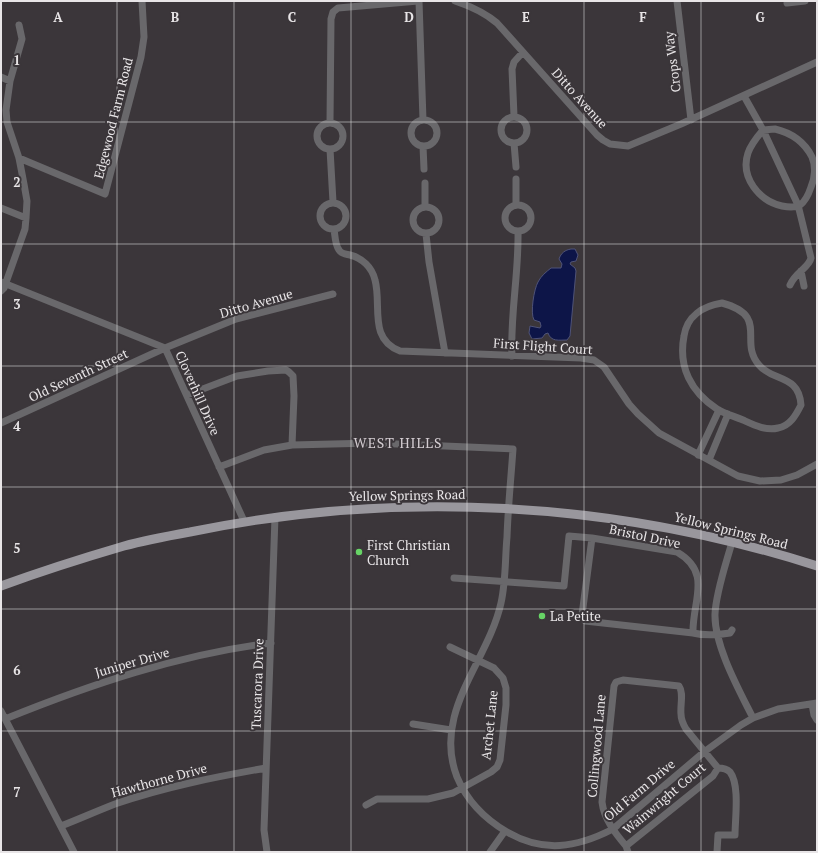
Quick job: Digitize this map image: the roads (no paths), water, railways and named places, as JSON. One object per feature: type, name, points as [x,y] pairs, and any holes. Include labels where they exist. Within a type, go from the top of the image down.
[{"type":"main road","name":"Yellow Springs Road","points":[[1,586],[43,570],[124,546],[244,521],[341,510],[385,507],[456,506],[508,508],[621,520],[678,530],[732,542],[817,566]]},
{"type":"street","name":"Edgewood Farm Road","points":[[18,158],[106,194],[141,58],[144,38],[142,1]]},
{"type":"street","points":[[330,122],[331,19],[334,10],[338,8],[418,1],[423,120]]},
{"type":"street","name":"Ditto Avenue","points":[[455,1],[477,9],[489,16],[597,135],[610,144],[628,146],[691,120],[817,62]]},
{"type":"street","name":"Crops Way","points":[[677,1],[691,120]]},
{"type":"street","points":[[787,3],[805,1]]},
{"type":"street","points":[[1,292],[4,288],[3,283],[25,229],[26,218],[27,201],[7,116],[7,99],[10,81],[22,39],[19,25]]},
{"type":"street","points":[[514,116],[512,69],[514,62],[523,52]]},
{"type":"street","points":[[1,77],[10,81]]},
{"type":"street","points":[[744,96],[763,130],[798,206],[811,258],[810,262],[793,278],[790,285]]},
{"type":"street","points":[[514,116],[521,117],[526,122],[528,129],[526,136],[521,142],[514,143],[508,142],[503,137],[501,130],[502,123],[507,118],[514,116]]},
{"type":"street","points":[[423,120],[432,122],[437,130],[436,140],[428,146],[424,146],[414,142],[410,133],[414,124],[423,120]]},
{"type":"street","points":[[330,122],[339,126],[344,135],[340,145],[336,148],[330,149],[321,145],[316,136],[320,126],[330,122]]},
{"type":"street","points":[[763,130],[774,130],[793,135],[808,149],[813,159],[815,169],[814,181],[804,200],[798,206],[784,206],[768,201],[756,190],[750,180],[747,170],[748,153],[755,140],[763,130]]},
{"type":"street","points":[[514,143],[516,167]]},
{"type":"street","points":[[424,146],[424,169]]},
{"type":"street","points":[[330,149],[333,202]]},
{"type":"street","points":[[516,179],[516,204]]},
{"type":"street","points":[[425,184],[425,207]]},
{"type":"street","points":[[333,202],[343,206],[347,215],[343,225],[334,229],[328,228],[324,225],[320,216],[324,206],[333,202]]},
{"type":"street","points":[[516,204],[526,207],[531,217],[528,226],[523,230],[518,231],[506,225],[504,219],[506,212],[510,207],[516,204]]},
{"type":"street","points":[[425,207],[435,210],[439,215],[440,220],[436,230],[432,233],[426,234],[415,228],[413,221],[414,214],[419,209],[425,207]]},
{"type":"street","points":[[1,208],[26,218]]},
{"type":"street","name":"First Flight Court","points":[[334,229],[340,252],[359,259],[370,269],[376,281],[379,327],[388,344],[400,351],[581,358],[594,360],[604,367],[621,394],[638,414],[659,433],[738,476],[760,481],[771,481],[789,478],[804,472],[817,464]]},
{"type":"street","points":[[512,356],[511,334],[518,255],[518,231]]},
{"type":"street","points":[[426,234],[429,262],[445,353]]},
{"type":"street","points":[[801,270],[804,286]]},
{"type":"street","name":"Cloverhill Drive","points":[[3,283],[165,348],[244,521]]},
{"type":"street","name":"Ditto Avenue","points":[[165,348],[236,319],[333,294]]},
{"type":"street","points":[[722,303],[742,311],[748,317],[751,324],[751,345],[753,356],[759,366],[766,371],[790,382],[795,388],[801,405],[792,420],[786,425],[779,428],[769,429],[757,426],[719,410],[706,401],[696,390],[687,375],[682,360],[682,347],[685,330],[692,317],[703,309],[722,303]]},
{"type":"street","name":"Old Seventh Street","points":[[1,423],[165,348]]},
{"type":"street","points":[[187,395],[237,376],[286,370],[293,376],[294,396],[292,445],[264,450],[219,468]]},
{"type":"street","points":[[698,455],[719,410]]},
{"type":"street","points":[[709,460],[728,414]]},
{"type":"street","name":"Old Farm Drive","points":[[292,445],[373,443],[513,449],[504,581],[498,614],[459,702],[451,730],[453,760],[462,787],[482,814],[505,831],[521,840],[534,844],[556,846],[584,842],[595,838],[613,829],[704,752],[753,718],[778,709],[815,703]]},
{"type":"street","name":"Tuscarora Drive","points":[[267,852],[264,830],[275,517]]},
{"type":"street","name":"Bristol Drive","points":[[504,581],[564,586],[569,536],[592,538],[677,552],[685,556],[694,566],[699,580],[693,633]]},
{"type":"street","name":"Bristol Drive","points":[[592,538],[582,615],[585,622],[703,635],[730,633],[734,629]]},
{"type":"street","points":[[732,542],[717,601],[715,614],[717,634],[728,663],[753,718]]},
{"type":"street","points":[[454,578],[504,581]]},
{"type":"street","name":"Juniper Drive","points":[[5,718],[77,691],[130,674],[191,658],[270,643]]},
{"type":"street","name":"Archet Lane","points":[[366,806],[377,799],[436,798],[453,793],[497,767],[500,760],[506,705],[506,688],[503,678],[494,668],[450,647]]},
{"type":"street","name":"Collingwood Lane","points":[[613,829],[605,813],[602,802],[614,686],[616,682],[623,680],[679,686],[682,690],[682,722],[704,752]]},
{"type":"street","points":[[815,703],[814,715],[817,720]]},
{"type":"street","points":[[1,711],[74,852]]},
{"type":"street","points":[[413,724],[451,730]]},
{"type":"street","name":"Wainwright Court","points":[[704,752],[718,768],[730,772],[733,779],[736,798],[735,835],[718,835],[717,852]]},
{"type":"street","name":"Hawthorne Drive","points":[[61,826],[139,796],[222,776],[266,768]]},
{"type":"street","name":"Wainwright Court","points":[[613,829],[627,849],[713,776],[718,768]]},
{"type":"street","points":[[490,852],[505,831]]},
{"type":"place","name":"First Christian Church","points":[[359,552]]},
{"type":"place","name":"La Petite","points":[[542,616]]},
{"type":"district","name":"WEST HILLS","points":[[398,443]]}]
